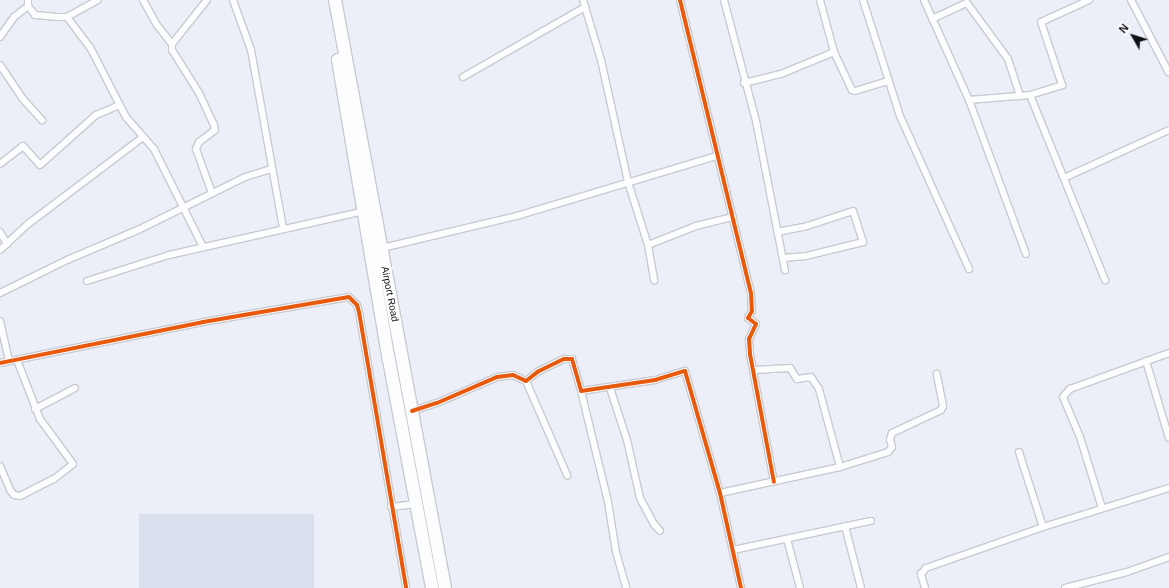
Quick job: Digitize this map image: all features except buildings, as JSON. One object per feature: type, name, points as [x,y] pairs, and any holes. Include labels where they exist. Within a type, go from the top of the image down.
[{"type":"highway","name":"Airport Road","points":[[327,0],[365,211],[389,360],[432,588]]},
{"type":"highway","name":"Airport Road","points":[[335,0],[445,588]]},
{"type":"street","points":[[0,37],[14,17],[28,3],[35,15],[40,17],[67,17],[91,2],[98,0]]},
{"type":"street","points":[[143,0],[157,25],[172,44],[172,50],[195,87],[215,130],[199,142],[196,148],[212,193]]},
{"type":"street","points":[[172,44],[207,0]]},
{"type":"street","points":[[233,0],[251,50],[271,169],[283,228]]},
{"type":"street","points":[[583,0],[600,60],[628,182],[648,245],[654,280]]},
{"type":"street","points":[[680,0],[751,293],[752,311],[748,318],[756,324],[749,338],[774,482]]},
{"type":"street","points":[[724,0],[744,83],[756,120],[785,270]]},
{"type":"street","points":[[820,0],[834,52],[852,90],[855,91],[887,81]]},
{"type":"street","points":[[862,0],[887,81],[969,269]]},
{"type":"street","points":[[924,0],[969,100],[1026,254]]},
{"type":"street","points":[[969,100],[1030,95],[1062,85],[1041,24],[1042,20],[1089,0]]},
{"type":"street","points":[[1131,0],[1169,73]]},
{"type":"street","points":[[932,19],[967,2],[1008,59],[1020,96]]},
{"type":"street","points":[[463,77],[585,7]]},
{"type":"street","points":[[67,17],[90,47],[119,105],[154,149],[203,247]]},
{"type":"street","points":[[744,83],[781,74],[834,52]]},
{"type":"street","points":[[0,65],[22,98],[42,120]]},
{"type":"street","points":[[1030,95],[1105,280]]},
{"type":"street","points":[[0,154],[2,163],[23,146],[40,165],[96,115],[119,105]]},
{"type":"street","points":[[1064,178],[1169,130]]},
{"type":"street","points":[[0,250],[28,224],[143,137]]},
{"type":"street","points":[[382,248],[520,215],[717,156]]},
{"type":"street","points":[[0,293],[183,209],[245,177],[271,169]]},
{"type":"street","points":[[87,281],[203,247],[365,211]]},
{"type":"street","points":[[777,232],[807,226],[853,211],[863,242],[806,256],[783,258]]},
{"type":"street","points":[[648,245],[696,226],[733,217]]},
{"type":"street","points":[[0,232],[7,244]]},
{"type":"street","points":[[0,363],[337,297],[349,297],[357,305],[359,312],[406,588]]},
{"type":"street","points":[[0,320],[9,362]]},
{"type":"street","points":[[1102,508],[1084,450],[1063,397],[1070,389],[1169,353]]},
{"type":"street","points":[[526,380],[548,366],[572,358],[608,502],[616,552],[626,588]]},
{"type":"street","points":[[0,466],[10,490],[14,495],[20,496],[54,479],[73,464],[35,409],[17,360]]},
{"type":"street","points":[[1146,361],[1169,438]]},
{"type":"street","points":[[754,370],[790,368],[797,379],[811,377],[819,390],[840,467]]},
{"type":"street","points":[[581,391],[608,386],[610,388],[685,371],[720,493],[741,588]]},
{"type":"street","points":[[720,493],[840,467],[888,452],[892,447],[890,439],[892,433],[941,410],[943,406],[937,374]]},
{"type":"street","points":[[412,411],[438,404],[497,377],[513,375],[526,380],[567,475]]},
{"type":"street","points":[[35,409],[75,388]]},
{"type":"street","points":[[610,388],[627,440],[640,498],[654,524],[660,531]]},
{"type":"street","points":[[1019,452],[1043,527]]},
{"type":"street","points":[[925,588],[921,574],[926,568],[1043,527],[1169,488]]},
{"type":"street","points":[[391,507],[416,504]]},
{"type":"street","points":[[733,550],[871,521]]},
{"type":"street","points":[[844,526],[861,588]]},
{"type":"street","points":[[787,539],[800,588]]},
{"type":"street","points":[[1065,588],[1127,572],[1169,557]]},
{"type":"shaded area","points":[[139,514],[314,514],[314,588],[139,588]]},
{"type":"cycle path","points":[[680,0],[751,293],[752,311],[748,318],[756,324],[749,339],[750,354],[774,482]]},
{"type":"cycle path","points":[[0,363],[203,322],[349,297],[357,305],[359,312],[406,588]]},
{"type":"cycle path","points":[[412,411],[437,403],[497,377],[513,375],[526,381],[539,371],[564,359],[572,359],[581,391],[655,380],[685,371],[720,493],[741,588]]}]
